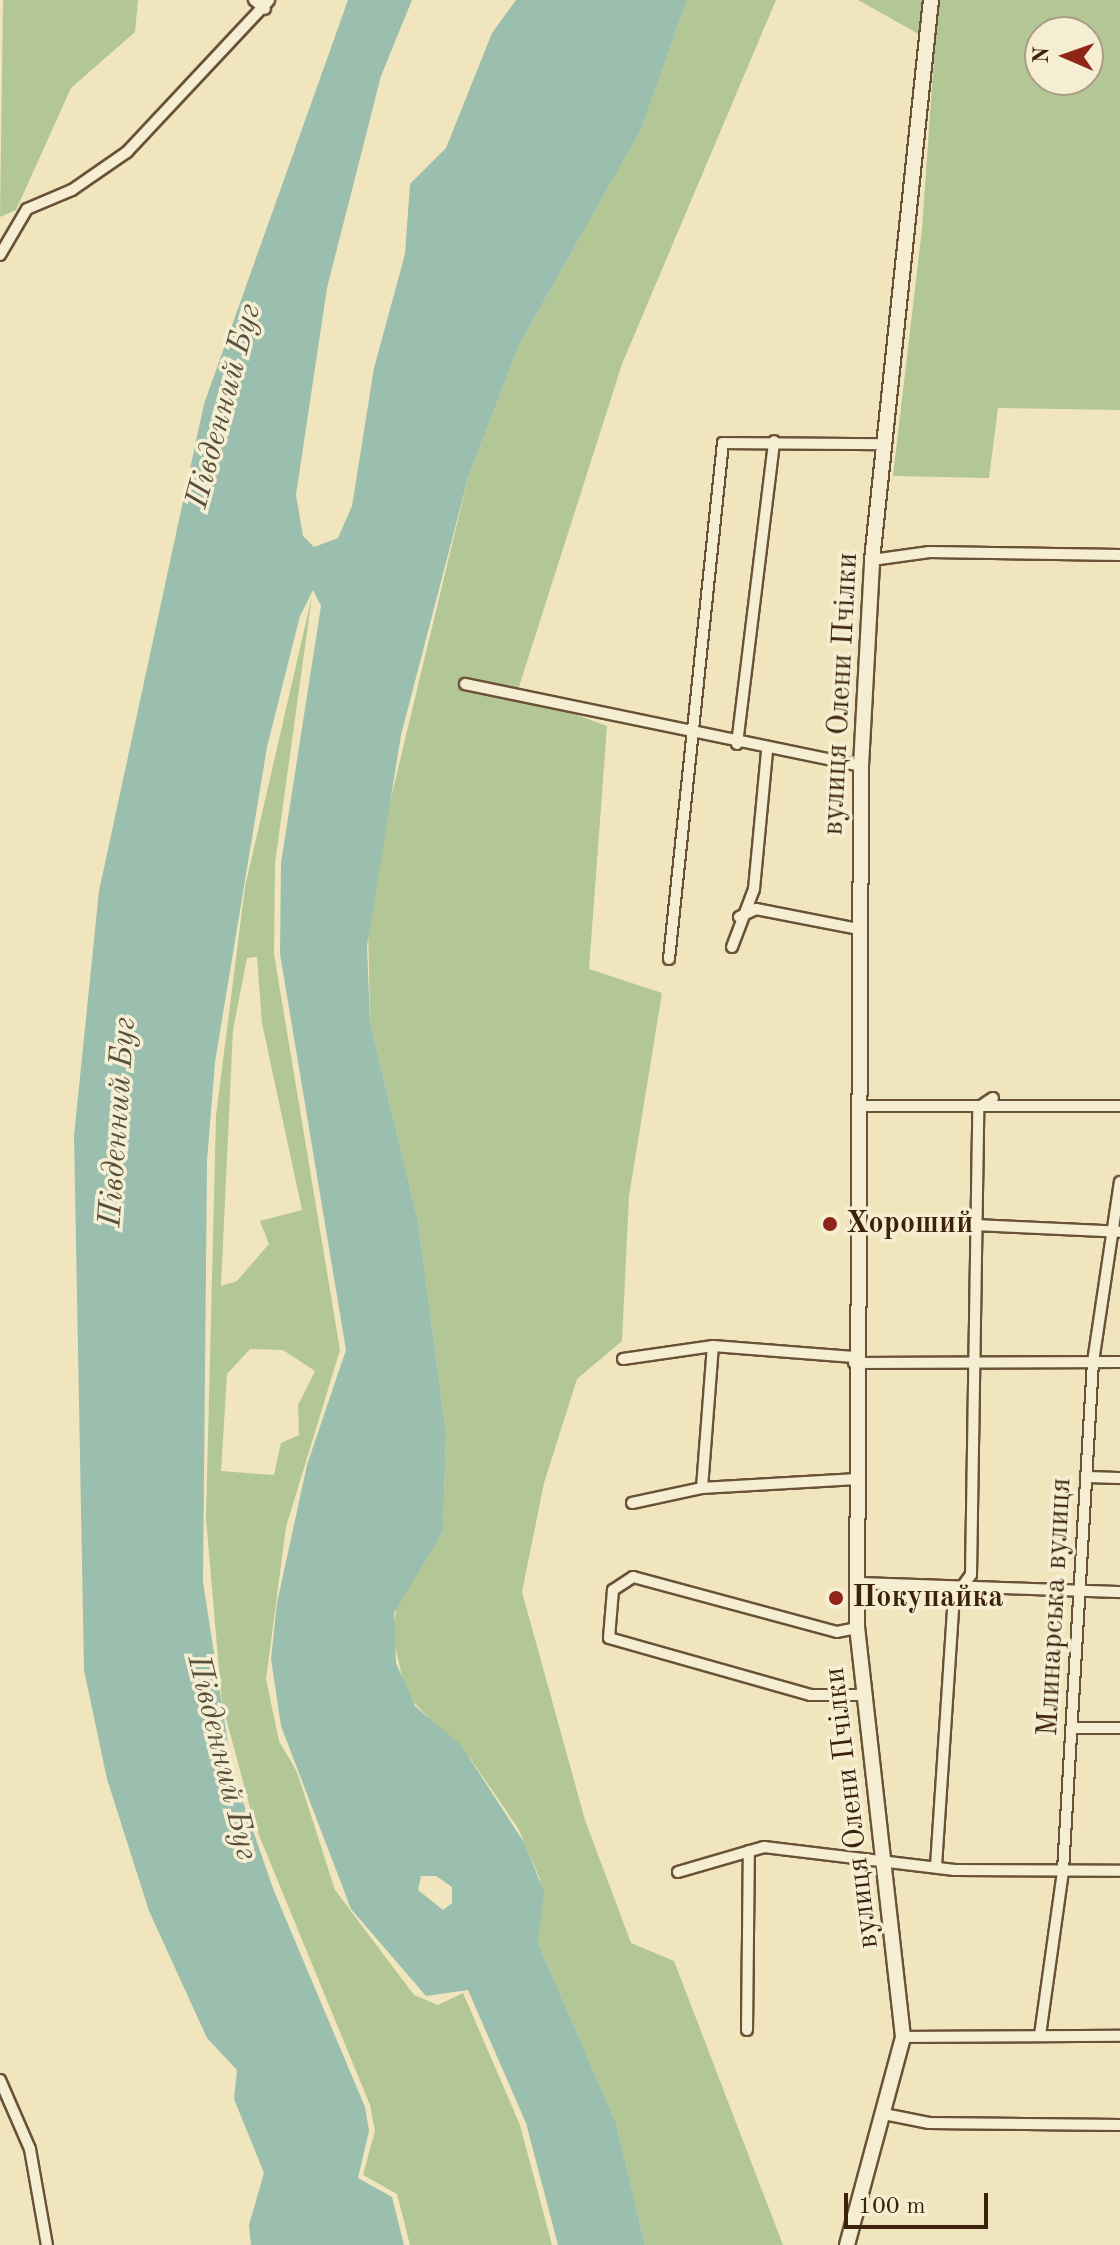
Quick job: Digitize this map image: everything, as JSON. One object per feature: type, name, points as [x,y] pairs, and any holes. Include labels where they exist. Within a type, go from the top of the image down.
[{"type":"street","points":[[0,255],[27,209],[72,190],[127,152],[228,37],[267,5],[254,0]]},
{"type":"street","name":"вулиця Олени Пчілки","points":[[847,2245],[903,2037],[887,1861],[863,1695],[857,1628],[854,1360],[861,766],[872,560],[931,0]]},
{"type":"street","points":[[737,744],[774,441]]},
{"type":"street","points":[[669,959],[690,735],[723,443],[883,444]]},
{"type":"street","points":[[872,560],[929,552],[1120,555]]},
{"type":"street","points":[[465,684],[767,751],[861,766]]},
{"type":"street","points":[[732,947],[739,917],[754,889],[767,751]]},
{"type":"street","points":[[739,917],[756,909],[859,929]]},
{"type":"street","points":[[978,1108],[993,1098]]},
{"type":"street","points":[[859,1106],[1120,1106]]},
{"type":"street","points":[[936,1866],[954,1598],[971,1575],[970,1364],[980,1291],[974,1225],[978,1108]]},
{"type":"street","name":"Млинарська вулиця","points":[[1040,2035],[1063,1871],[1093,1362],[1116,1232],[1120,1182]]},
{"type":"street","points":[[974,1225],[1116,1232]]},
{"type":"street","points":[[702,1488],[713,1346]]},
{"type":"street","points":[[623,1359],[713,1346],[854,1360],[970,1364],[1120,1362]]},
{"type":"street","points":[[1086,1477],[1120,1478]]},
{"type":"street","points":[[632,1503],[702,1488],[857,1479]]},
{"type":"street","points":[[857,1628],[837,1632],[792,1622],[663,1582],[633,1577],[620,1586],[609,1638],[810,1695],[863,1695]]},
{"type":"street","points":[[858,1583],[1120,1592]]},
{"type":"street","points":[[1072,1728],[1120,1728]]},
{"type":"street","points":[[747,2030],[749,1851]]},
{"type":"street","points":[[678,1872],[749,1851],[936,1866],[1120,1871]]},
{"type":"street","points":[[903,2037],[1120,2036]]},
{"type":"street","points":[[0,2080],[30,2149],[47,2245]]},
{"type":"street","points":[[884,2114],[929,2123],[1120,2125]]},
{"type":"shaded area","points":[[3,0],[138,0],[135,32],[71,88],[16,210],[0,217]]},
{"type":"shaded area","points":[[687,0],[776,0],[622,364],[517,693],[607,726],[589,969],[662,993],[629,1196],[622,1341],[577,1379],[544,1483],[522,1592],[585,1820],[631,1943],[674,1961],[783,2245],[645,2245],[616,2123],[538,1943],[540,1879],[518,1828],[470,1758],[406,1695],[392,1632],[397,1606],[443,1531],[446,1433],[418,1221],[370,1022],[368,916],[376,860],[468,478],[519,345],[641,130]]},
{"type":"shaded area","points":[[858,0],[927,0],[924,37]]},
{"type":"shaded area","points":[[938,0],[1120,0],[1120,410],[998,408],[989,478],[893,476],[922,229]]},
{"type":"shaded area","points":[[312,596],[275,863],[274,954],[340,1350],[286,1527],[266,1679],[279,1741],[297,1772],[335,1890],[414,1995],[438,2005],[463,1993],[520,2125],[552,2245],[410,2245],[397,2194],[363,2175],[375,2131],[370,2105],[254,1823],[222,1703],[206,1519],[216,1116],[245,887]],"holes":[[[257,957],[262,1023],[302,1210],[260,1221],[269,1244],[237,1281],[221,1286],[233,1030],[247,958]],[[250,1349],[283,1350],[315,1371],[298,1405],[299,1435],[281,1443],[274,1475],[221,1471],[227,1374]]]},
{"type":"water","name":"Південний Буг","points":[[348,0],[412,0],[381,76],[327,288],[296,495],[303,536],[314,547],[338,538],[352,506],[374,368],[405,254],[410,184],[446,148],[492,33],[516,0],[687,0],[641,130],[519,345],[468,478],[401,735],[367,946],[370,1022],[418,1221],[446,1433],[443,1531],[394,1613],[396,1663],[415,1706],[461,1745],[525,1844],[544,1892],[538,1943],[616,2123],[645,2245],[558,2245],[526,2123],[468,1990],[426,1996],[351,1909],[281,1726],[271,1659],[277,1603],[307,1465],[346,1350],[280,954],[281,863],[321,606],[313,590],[300,616],[267,747],[215,1062],[207,1161],[203,1582],[232,1770],[274,1891],[365,2107],[369,2131],[358,2178],[392,2197],[404,2245],[251,2245],[249,2225],[264,2173],[234,2099],[237,2070],[207,2038],[149,1911],[107,1779],[84,1670],[74,1136],[99,891],[204,404]],"holes":[[[421,1876],[436,1876],[452,1887],[452,1903],[443,1910],[418,1890]]]},
{"type":"place","name":"Хороший","points":[[830,1224]]},
{"type":"place","name":"Покупайка","points":[[836,1598]]}]
